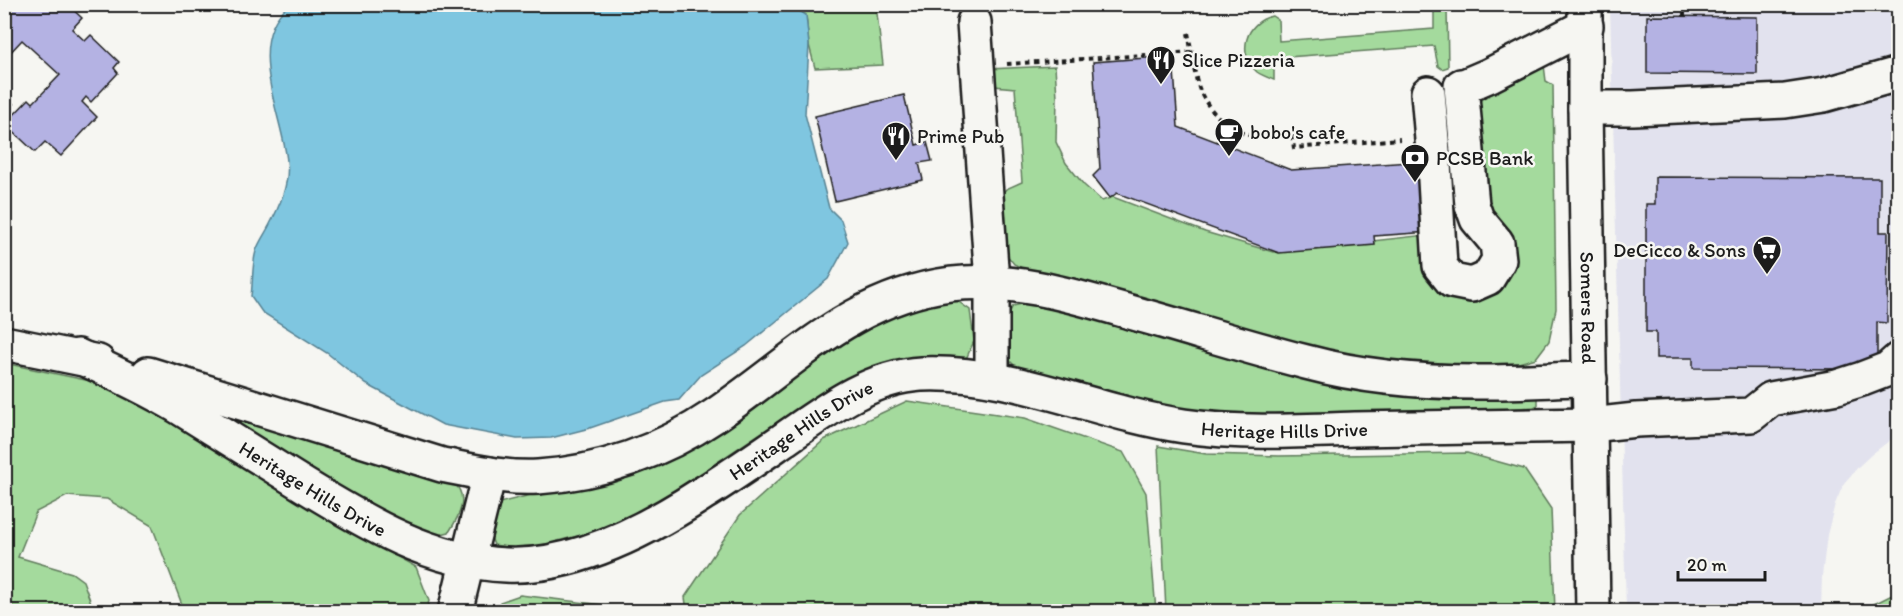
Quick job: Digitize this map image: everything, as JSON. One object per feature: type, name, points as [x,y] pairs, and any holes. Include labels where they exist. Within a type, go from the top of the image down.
[{"type":"street","points":[[1428,93],[1440,266],[1452,281],[1472,285],[1488,278],[1499,260],[1497,243],[1477,219],[1472,205],[1465,85],[1490,75],[1586,15]]},
{"type":"street","name":"Somers Road","points":[[1586,15],[1585,108],[1593,612]]},
{"type":"street","points":[[974,22],[992,282],[992,379]]},
{"type":"street","points":[[1585,108],[1785,101],[1824,95],[1899,74]]},
{"type":"street","name":"Heritage Hills Drive","points":[[4,342],[78,356],[155,376],[410,457],[489,474],[536,477],[580,472],[623,461],[670,442],[714,416],[833,328],[871,308],[913,292],[951,284],[992,282],[1031,286],[1072,295],[1307,363],[1370,375],[1492,382],[1590,379]]},
{"type":"street","name":"Heritage Hills Drive","points":[[78,356],[178,406],[348,512],[386,533],[430,550],[468,560],[508,565],[547,562],[594,550],[641,529],[688,504],[851,395],[884,382],[917,374],[951,374],[992,379],[1183,426],[1239,430],[1591,425],[1636,420],[1751,415],[1771,399],[1837,387],[1887,369],[1899,360]]},
{"type":"street","points":[[456,612],[489,474]]},
{"type":"path","points":[[1684,4],[1684,16]]},
{"type":"path","points":[[1188,33],[1200,89],[1209,105],[1228,126],[1246,135],[1270,137],[1292,135],[1294,148],[1401,139]]},
{"type":"path","points":[[1002,65],[1192,52]]},
{"type":"path","points":[[4,95],[15,108]]},
{"type":"shaded area","points":[[1610,5],[1898,5],[1898,434],[1872,454],[1844,483],[1835,504],[1827,535],[1821,611],[1626,611]]},
{"type":"green space","points":[[790,5],[876,5],[883,65],[815,68],[809,45],[806,15]]},
{"type":"green space","points":[[1436,5],[1443,5],[1447,9],[1448,67],[1442,69],[1438,66],[1434,46],[1274,58],[1274,80],[1257,72],[1247,56],[1247,39],[1250,31],[1263,19],[1272,16],[1278,20],[1279,41],[1434,29]]},
{"type":"green space","points":[[1544,65],[1546,81],[1553,85],[1556,309],[1549,341],[1536,358],[1512,365],[1413,365],[1324,352],[1036,275],[1014,264],[1001,248],[998,199],[1006,189],[1022,182],[1015,88],[994,86],[989,69],[1055,66],[1056,142],[1066,163],[1084,185],[1102,201],[1113,197],[1205,232],[1273,252],[1426,235],[1430,263],[1499,283],[1481,206],[1477,103],[1495,89]]},
{"type":"green space","points":[[956,300],[970,310],[974,341],[966,359],[917,361],[857,374],[801,406],[671,493],[609,528],[522,550],[494,545],[488,529],[495,504],[642,467],[861,327],[914,302]]},
{"type":"green space","points":[[1030,302],[1538,396],[1538,405],[1445,413],[1240,416],[1190,412],[1146,404],[1017,368],[1010,361],[1006,318],[1013,306]]},
{"type":"green space","points":[[4,363],[100,383],[165,413],[306,506],[416,567],[429,601],[426,611],[188,611],[183,607],[152,526],[107,499],[67,496],[36,512],[18,557],[72,573],[83,581],[94,611],[5,611]]},
{"type":"green space","points":[[907,401],[1025,418],[1123,452],[1146,493],[1156,611],[687,611],[685,597],[740,515],[824,440]]},
{"type":"green space","points":[[236,414],[452,481],[461,493],[462,499],[457,519],[449,532],[433,536],[397,525],[228,420]]},
{"type":"green space","points":[[1158,446],[1206,454],[1279,456],[1467,453],[1524,469],[1551,509],[1555,611],[1166,611]]},
{"type":"green space","points":[[1898,592],[1898,611],[1862,611],[1862,610]]},
{"type":"green space","points":[[520,595],[620,607],[626,611],[497,611],[500,602]]},
{"type":"water","points":[[289,5],[790,5],[806,15],[809,45],[805,114],[829,208],[841,220],[848,242],[828,279],[746,346],[701,375],[679,400],[665,402],[590,428],[551,438],[517,439],[443,425],[366,384],[327,353],[262,312],[251,296],[256,251],[280,203],[287,177],[284,142],[269,79],[267,58],[269,38],[276,20]]},
{"type":"building","points":[[4,4],[67,4],[82,18],[72,29],[85,41],[91,35],[119,62],[114,68],[118,73],[91,102],[86,97],[82,102],[97,117],[61,156],[45,142],[35,152],[5,124],[29,99],[33,103],[60,75],[22,40],[7,56],[4,54]]},
{"type":"building","points":[[1647,16],[1757,17],[1757,74],[1647,73]]},
{"type":"building","points":[[1173,56],[1178,127],[1291,170],[1425,161],[1426,166],[1458,163],[1460,187],[1427,189],[1430,232],[1374,236],[1375,245],[1279,253],[1117,193],[1110,198],[1093,176],[1100,169],[1093,62]]},
{"type":"building","points":[[904,95],[916,145],[927,142],[932,161],[919,163],[923,180],[835,201],[815,116]]},
{"type":"building","name":"DeCicco & Sons","points":[[1655,177],[1880,178],[1880,232],[1888,232],[1887,323],[1877,322],[1877,367],[1852,369],[1693,368],[1693,358],[1656,358],[1656,332],[1646,332],[1646,204],[1655,204]]},
{"type":"place","name":"Slice Pizzeria","points":[[1161,86]]},
{"type":"place","name":"bobo's cafe","points":[[1229,158]]},
{"type":"place","name":"Prime Pub","points":[[896,162]]},
{"type":"place","name":"PCSB Bank","points":[[1415,184]]},
{"type":"place","name":"DeCicco & Sons","points":[[1767,276]]}]
